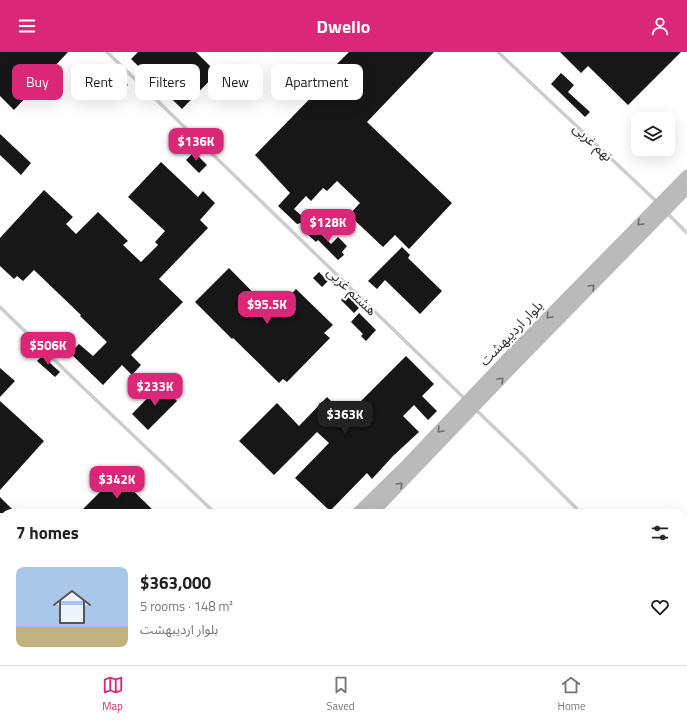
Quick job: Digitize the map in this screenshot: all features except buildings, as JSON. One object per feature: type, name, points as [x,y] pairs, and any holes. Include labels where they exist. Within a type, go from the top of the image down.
[{"type":"street","name":"بلوار اردیبهشت","points":[[662,208],[687,175]]},
{"type":"street","name":"بلوار اردیبهشت","points":[[377,509],[470,405],[520,346],[662,208],[687,188]]},
{"type":"street","name":"بلوار اردیبهشت","points":[[362,509],[470,405]]},
{"type":"lane","name":"هشتم غربی","points":[[106,52],[577,509]]},
{"type":"lane","name":"نهم غربی","points":[[498,52],[687,233]]},
{"type":"lane","points":[[0,307],[211,509]]}]
